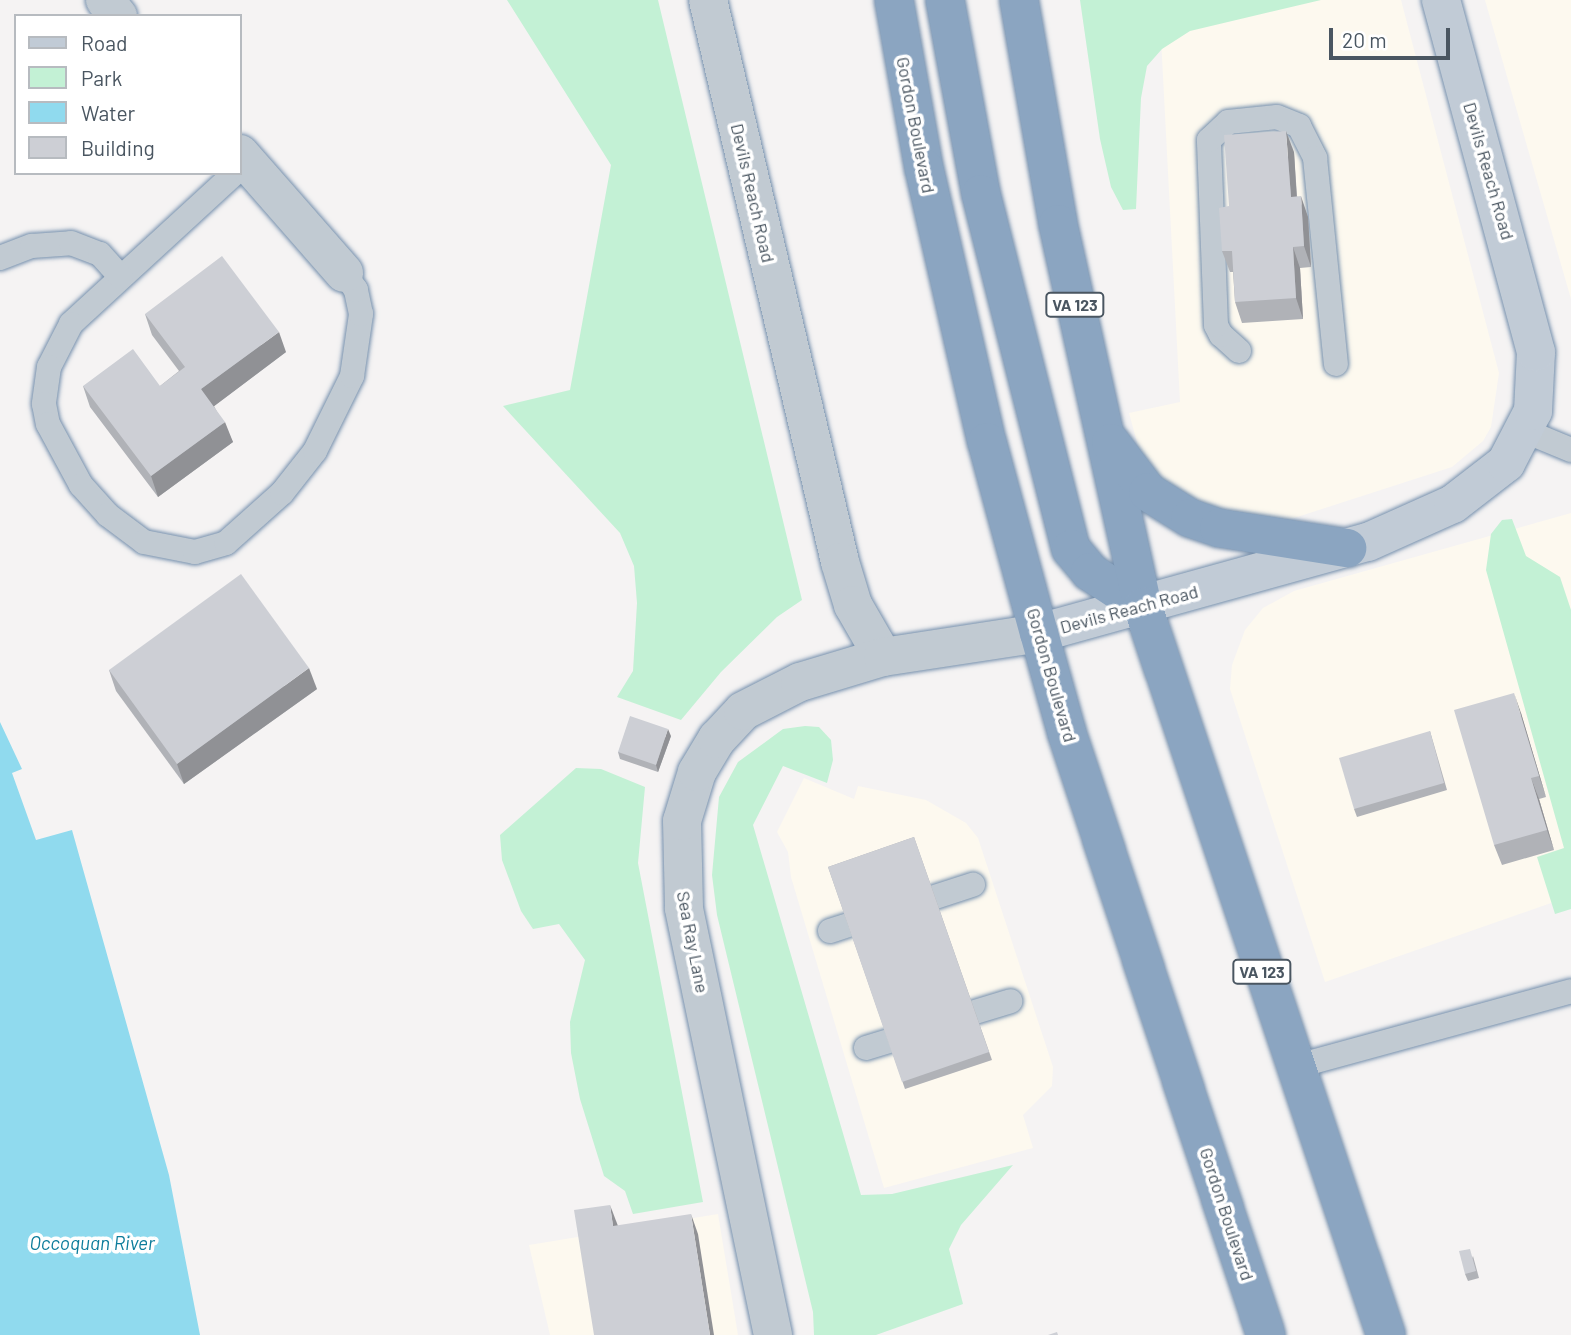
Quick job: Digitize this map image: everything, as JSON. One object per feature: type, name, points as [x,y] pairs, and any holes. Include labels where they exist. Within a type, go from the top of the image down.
[{"type":"highway","points":[[873,0],[909,99]]},
{"type":"highway","name":"Gordon Boulevard","points":[[894,0],[909,99],[984,429],[1039,633],[1266,1335]]},
{"type":"highway","points":[[945,0],[981,194],[1071,549],[1090,572],[1143,607]]},
{"type":"highway","name":"VA 123","points":[[1019,0],[1058,224],[1100,426],[1143,607],[1294,1067],[1387,1335]]},
{"type":"highway","points":[[1100,426],[1134,478],[1190,518],[1219,528],[1347,548]]},
{"type":"street","points":[[105,0],[116,14]]},
{"type":"street","name":"Devils Reach Road","points":[[708,0],[840,562],[861,623],[883,657],[1039,633],[1143,607],[1347,548],[1420,522],[1472,492],[1506,463],[1525,431],[1537,389],[1536,352],[1441,0]]},
{"type":"street","points":[[242,167],[344,273]]},
{"type":"street","name":"Sea Ray Lane","points":[[773,1335],[684,908],[682,821],[697,772],[718,739],[743,711],[800,682],[883,657]]},
{"type":"lane","points":[[1239,351],[1221,335],[1216,324],[1209,141],[1228,122],[1278,117],[1299,127],[1315,158],[1336,364]]},
{"type":"lane","points":[[229,175],[71,324],[56,349],[45,387],[48,424],[81,485],[107,516],[144,542],[195,552],[226,543],[250,526],[300,472],[327,431],[352,376],[360,324],[356,290],[344,273]]},
{"type":"lane","points":[[0,258],[32,246],[71,243],[100,254],[121,277]]},
{"type":"lane","points":[[1525,431],[1571,450]]},
{"type":"lane","points":[[935,897],[973,886]]},
{"type":"lane","points":[[1294,1067],[1571,991]]},
{"type":"lane","points":[[975,1012],[1010,1001]]},
{"type":"shaded area","points":[[1159,0],[1401,0],[1499,373],[1491,427],[1483,441],[1452,467],[1291,519],[1266,521],[1244,519],[1175,494],[1138,446],[1129,413],[1180,402]]},
{"type":"shaded area","points":[[1485,0],[1571,0],[1571,299]]},
{"type":"shaded area","points":[[1571,513],[1571,896],[1325,982],[1230,689],[1232,665],[1245,630],[1263,608],[1294,591]]},
{"type":"shaded area","points":[[804,778],[854,799],[858,786],[926,800],[966,823],[978,838],[1053,1067],[1052,1086],[1023,1115],[1033,1148],[884,1188],[791,877],[788,852],[777,832]]},
{"type":"shaded area","points":[[718,1214],[738,1335],[550,1335],[529,1245]]},
{"type":"green space","points":[[507,0],[658,0],[802,600],[777,617],[721,672],[681,720],[617,697],[633,671],[637,603],[634,566],[620,533],[503,406],[570,390],[611,165]]},
{"type":"green space","points":[[1080,0],[1321,0],[1190,31],[1162,49],[1147,66],[1141,98],[1136,209],[1123,210],[1111,187],[1100,139]]},
{"type":"green space","points":[[1512,519],[1526,556],[1560,577],[1571,610],[1571,909],[1555,914],[1537,857],[1564,848],[1486,570],[1491,534],[1502,520]]},
{"type":"green space","points":[[819,727],[831,740],[833,760],[827,783],[783,766],[753,825],[861,1195],[892,1194],[1013,1165],[961,1225],[949,1249],[963,1304],[876,1335],[814,1335],[813,1312],[717,915],[712,875],[719,797],[738,762],[783,729]]},
{"type":"green space","points":[[576,768],[601,769],[645,787],[638,863],[703,1202],[633,1214],[625,1191],[604,1176],[580,1099],[571,1053],[570,1022],[585,960],[559,924],[533,929],[521,911],[502,860],[500,835]]},
{"type":"water","name":"Occoquan River","points":[[0,722],[22,769],[12,773],[36,840],[72,830],[169,1175],[200,1335],[0,1335]]},
{"type":"building","points":[[1286,131],[1291,197],[1301,196],[1304,246],[1293,247],[1296,298],[1235,302],[1232,251],[1222,251],[1219,208],[1229,206],[1224,135]]},
{"type":"building","points":[[222,256],[279,332],[201,389],[225,422],[151,476],[83,386],[133,349],[160,386],[185,367],[145,314]]},
{"type":"building","points":[[241,574],[309,668],[177,764],[109,670]]},
{"type":"building","points":[[1514,693],[1539,776],[1531,778],[1547,830],[1494,845],[1454,710]]},
{"type":"building","points":[[630,716],[668,729],[656,765],[618,752]]},
{"type":"building","points":[[1430,731],[1444,783],[1354,809],[1339,758]]},
{"type":"building","points":[[914,837],[989,1052],[902,1082],[828,867]]},
{"type":"building","points":[[610,1205],[613,1226],[691,1214],[710,1335],[594,1335],[574,1210]]},
{"type":"building","points":[[1470,1249],[1476,1271],[1465,1274],[1459,1251]]}]
